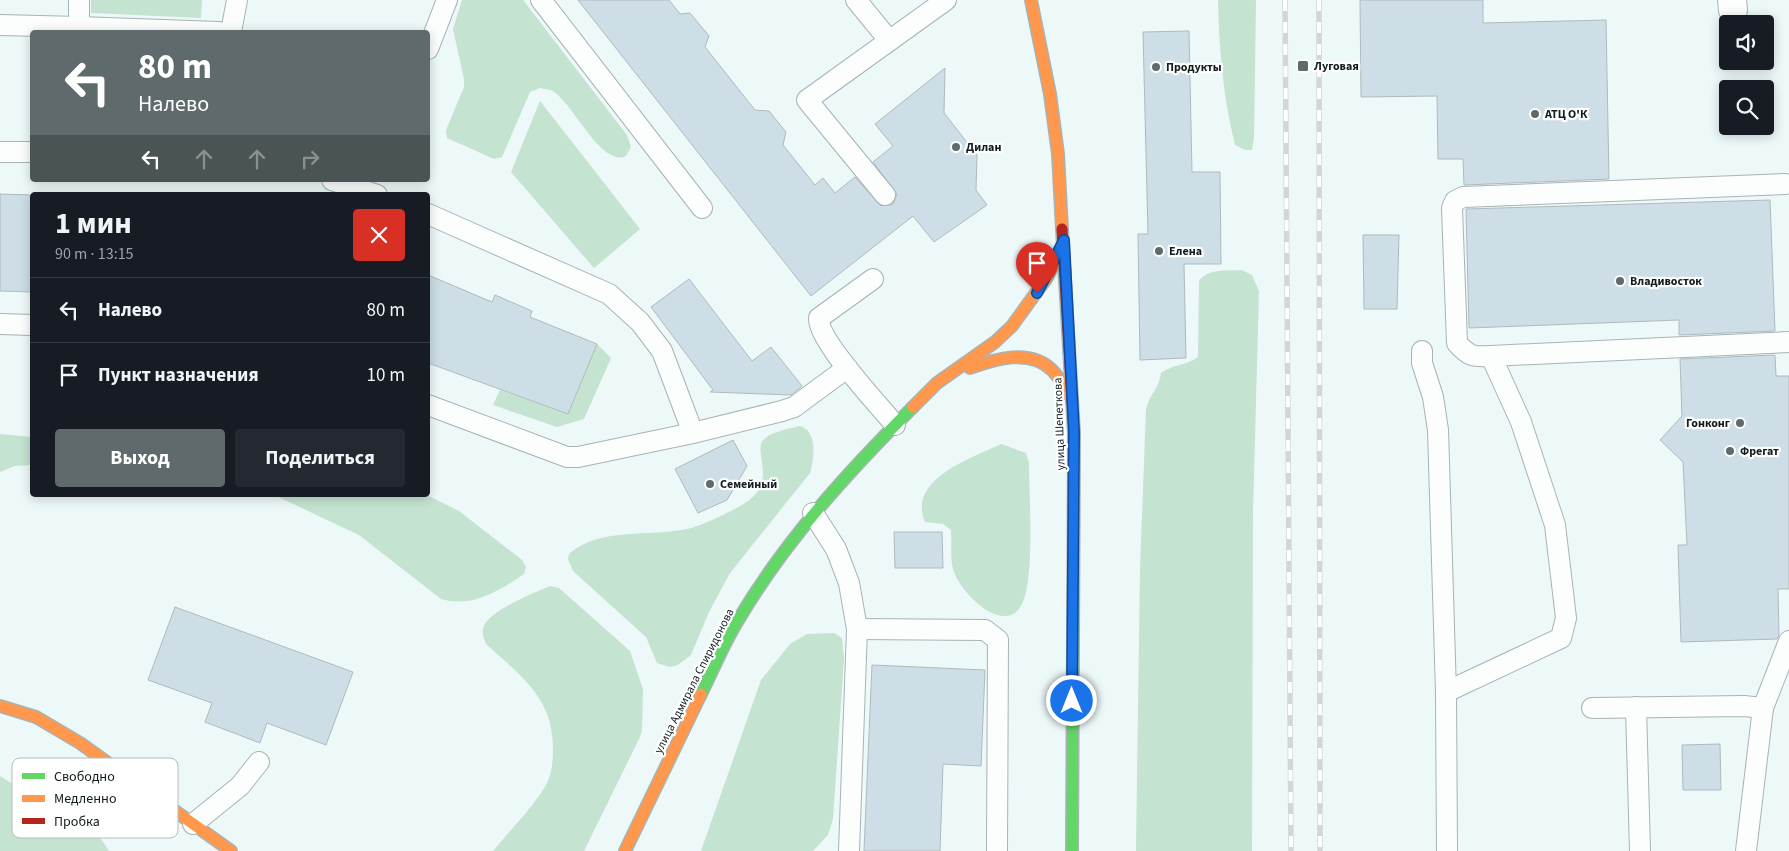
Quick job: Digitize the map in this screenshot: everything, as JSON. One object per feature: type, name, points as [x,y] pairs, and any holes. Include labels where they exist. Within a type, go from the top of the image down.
[{"type":"main road","name":"улица Шепеткова","points":[[1031,0],[1050,94],[1058,154],[1074,432],[1072,851]]},
{"type":"main road","name":"улица Адмирала Спиридонова","points":[[625,851],[736,623],[772,568],[813,513],[895,425],[943,378],[995,342],[1012,326],[1046,279],[1064,240]]},
{"type":"main road","name":"улица Адмирала Спиридонова","points":[[943,378],[983,362],[1018,356],[1035,360],[1049,367],[1072,399]]},
{"type":"main road","points":[[0,706],[36,717],[80,743],[101,758]]},
{"type":"main road","points":[[178,813],[231,851]]},
{"type":"lane","points":[[79,0],[79,27]]},
{"type":"lane","points":[[231,30],[237,0]]},
{"type":"lane","points":[[430,43],[447,0]]},
{"type":"lane","points":[[540,0],[702,208]]},
{"type":"lane","points":[[856,0],[888,39]]},
{"type":"lane","points":[[885,195],[807,100],[888,39],[946,0]]},
{"type":"lane","points":[[0,25],[162,30]]},
{"type":"lane","points":[[0,152],[30,152]]},
{"type":"lane","points":[[338,182],[368,192]]},
{"type":"lane","points":[[1785,184],[1463,197],[1455,201],[1452,208],[1457,343],[1466,354],[1476,357],[1789,342]]},
{"type":"lane","points":[[430,215],[610,294],[640,322],[662,351],[693,434]]},
{"type":"lane","points":[[873,279],[819,318],[822,334],[847,368],[895,425]]},
{"type":"lane","points":[[0,324],[30,325]]},
{"type":"lane","points":[[1422,351],[1422,362],[1433,397],[1438,430],[1446,692],[1447,851]]},
{"type":"lane","points":[[1446,692],[1561,638],[1566,618],[1555,525],[1521,422],[1491,356]]},
{"type":"lane","points":[[430,406],[567,457],[578,457],[693,434],[794,407],[847,368]]},
{"type":"lane","points":[[813,513],[836,550],[849,583],[857,629],[849,851]]},
{"type":"lane","points":[[857,629],[985,630],[998,640],[997,851]]},
{"type":"lane","points":[[1746,851],[1763,708],[1789,641]]},
{"type":"lane","points":[[1592,708],[1744,706],[1763,708]]},
{"type":"lane","points":[[1636,707],[1640,851]]},
{"type":"lane","points":[[193,824],[240,786],[258,762]]},
{"type":"green space","points":[[91,0],[202,0],[201,18],[91,13]]},
{"type":"green space","points":[[462,0],[523,0],[627,135],[631,147],[626,156],[617,157],[607,153],[588,133],[562,99],[552,91],[540,88],[530,92],[502,157],[494,159],[447,138],[446,130],[464,87],[453,29]]},
{"type":"green space","points":[[1218,0],[1256,0],[1254,138],[1252,150],[1245,150],[1235,145],[1222,73]]},
{"type":"green space","points":[[540,101],[640,229],[594,268],[511,172]]},
{"type":"green space","points":[[1242,270],[1252,275],[1259,291],[1253,511],[1252,851],[1136,851],[1140,569],[1146,410],[1161,373],[1198,357],[1199,281],[1213,272]]},
{"type":"green space","points":[[597,344],[611,358],[584,419],[557,427],[493,405],[500,390],[568,414]]},
{"type":"green space","points":[[800,426],[810,433],[812,439],[813,460],[810,473],[730,573],[709,612],[691,655],[678,665],[670,667],[657,663],[646,637],[573,571],[568,559],[569,554],[581,546],[610,536],[692,528],[737,508],[754,496],[760,487],[763,478],[761,445],[764,439],[776,432]]},
{"type":"green space","points":[[0,434],[30,437],[30,465],[15,466],[0,472]]},
{"type":"green space","points":[[1001,444],[1026,453],[1029,463],[1029,576],[1022,604],[1014,613],[1005,616],[994,614],[983,608],[964,589],[953,569],[951,530],[943,524],[925,522],[922,507],[925,494],[933,482],[945,472],[959,463]]},
{"type":"green space","points":[[430,496],[459,511],[522,560],[526,567],[524,574],[495,592],[474,600],[452,601],[441,599],[359,535],[278,497]]},
{"type":"green space","points":[[550,586],[559,588],[630,651],[643,689],[642,731],[584,851],[493,851],[528,811],[546,785],[552,767],[553,749],[552,731],[541,701],[523,678],[486,644],[483,629],[488,620],[503,608]]},
{"type":"green space","points":[[834,633],[842,638],[844,659],[833,819],[828,835],[813,851],[701,851],[761,680],[790,644],[807,634]]},
{"type":"green space","points":[[0,776],[12,783],[12,838],[99,838],[109,851],[0,851]]},
{"type":"building","points":[[578,0],[669,0],[680,14],[690,13],[709,36],[705,47],[755,110],[769,111],[786,132],[783,145],[815,185],[823,178],[835,193],[855,177],[881,206],[893,204],[897,194],[873,162],[893,146],[875,124],[945,68],[944,113],[977,155],[976,190],[987,205],[934,242],[913,216],[811,296]]},
{"type":"building","points":[[1360,0],[1483,0],[1483,23],[1606,20],[1609,179],[1464,185],[1463,159],[1438,159],[1437,96],[1361,97]]},
{"type":"building","points":[[1189,31],[1192,172],[1220,172],[1221,264],[1184,264],[1186,358],[1140,360],[1138,234],[1148,234],[1143,32]]},
{"type":"building","points":[[0,194],[30,195],[30,292],[0,291]]},
{"type":"building","name":"Владивосток","points":[[1770,200],[1775,331],[1679,335],[1679,320],[1469,328],[1466,209]]},
{"type":"building","points":[[1363,235],[1399,235],[1397,309],[1364,309]]},
{"type":"building","points":[[430,276],[492,302],[495,295],[532,311],[530,317],[597,344],[568,414],[430,364]]},
{"type":"building","points":[[689,279],[752,361],[771,347],[802,386],[791,395],[710,392],[713,390],[651,307]]},
{"type":"building","points":[[1775,355],[1776,376],[1789,376],[1789,589],[1778,589],[1779,635],[1777,639],[1681,642],[1678,545],[1687,545],[1683,462],[1660,440],[1682,416],[1680,359]]},
{"type":"building","name":"Семейный","points":[[733,440],[747,466],[727,500],[698,513],[675,469]]},
{"type":"building","points":[[894,532],[942,532],[943,568],[895,568]]},
{"type":"building","points":[[175,607],[353,672],[326,745],[267,723],[260,743],[205,722],[212,703],[148,680]]},
{"type":"building","points":[[872,665],[985,670],[981,766],[943,764],[940,851],[864,851]]},
{"type":"building","points":[[1720,744],[1721,790],[1683,790],[1682,745]]},
{"type":"railway","points":[[1285,0],[1291,851]]},
{"type":"railway","points":[[1319,0],[1320,851]]},
{"type":"traffic: fast","points":[[701,694],[732,631],[775,564],[818,509],[864,457],[913,407]]},
{"type":"traffic: fast","points":[[1072,851],[1074,433]]},
{"type":"traffic: slow","points":[[1031,0],[1050,94],[1058,154],[1062,229]]},
{"type":"traffic: slow","points":[[913,407],[937,383],[995,342],[1012,326],[1046,279],[1063,244]]},
{"type":"traffic: slow","points":[[970,368],[990,361],[1012,357],[1033,359],[1043,363],[1052,370],[1072,399]]},
{"type":"traffic: slow","points":[[625,851],[701,694]]},
{"type":"traffic: slow","points":[[0,706],[36,717],[101,758]]},
{"type":"traffic: slow","points":[[178,813],[231,851]]},
{"type":"traffic: jam","points":[[1062,229],[1074,433]]},
{"type":"place","name":"Луговая","points":[[1303,66]]},
{"type":"place","name":"Продукты","points":[[1156,67]]},
{"type":"place","name":"АТЦ О'К","points":[[1535,114]]},
{"type":"place","name":"Дилан","points":[[956,147]]},
{"type":"place","name":"Елена","points":[[1159,251]]},
{"type":"place","name":"Владивосток","points":[[1620,281]]},
{"type":"place","name":"Гонконг","points":[[1740,423]]},
{"type":"place","name":"Фрегат","points":[[1730,451]]},
{"type":"place","name":"Семейный","points":[[710,484]]},
{"type":"route","points":[[1037,293],[1046,279],[1064,240],[1074,432],[1072,701]]}]
